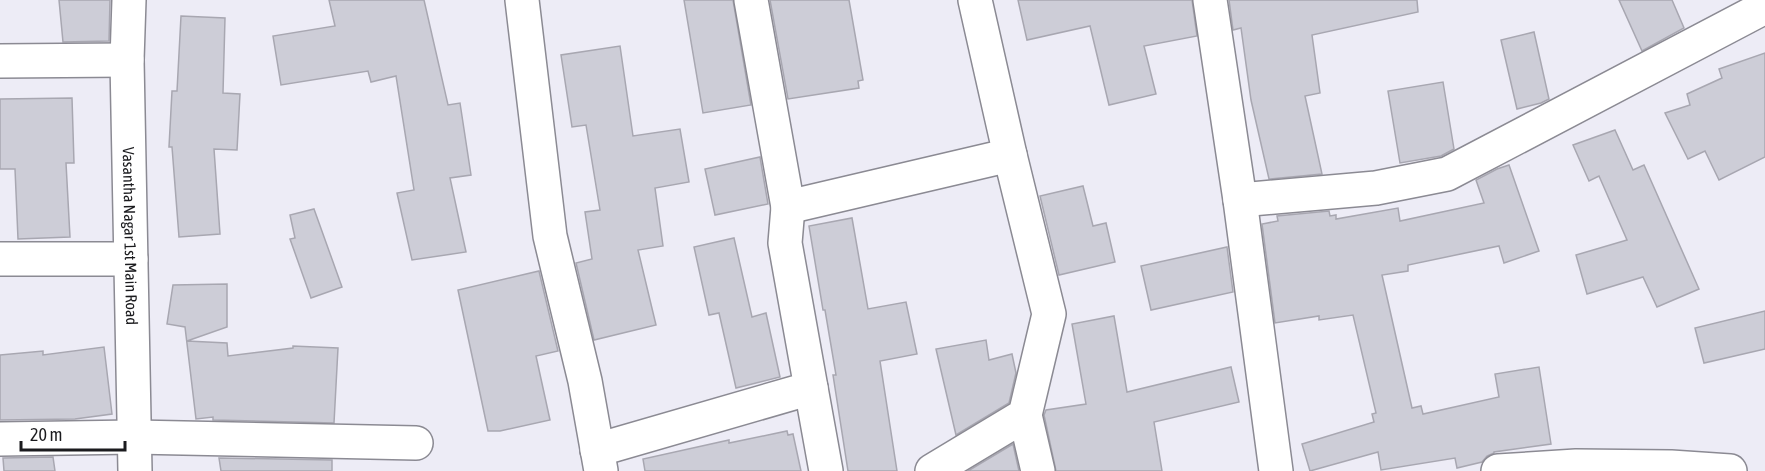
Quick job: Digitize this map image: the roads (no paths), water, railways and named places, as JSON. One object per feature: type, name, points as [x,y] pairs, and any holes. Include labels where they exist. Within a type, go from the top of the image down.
[{"type":"street","name":"Vasantha Nagar 1st Main Road","points":[[129,0],[127,60],[135,471]]},
{"type":"street","points":[[522,0],[550,236],[585,381],[599,461],[811,387]]},
{"type":"street","points":[[751,0],[788,207],[785,243],[826,471]]},
{"type":"street","points":[[975,0],[1049,314],[1025,415],[1038,471]]},
{"type":"street","points":[[1210,0],[1240,200],[1276,471]]},
{"type":"street","points":[[1240,200],[1376,188],[1447,174],[1765,7]]},
{"type":"street","points":[[0,61],[127,60]]},
{"type":"street","points":[[788,207],[1010,155]]},
{"type":"street","points":[[0,259],[131,259]]},
{"type":"street","points":[[932,471],[1025,415]]},
{"type":"street","points":[[0,439],[135,437],[416,443]]},
{"type":"street","points":[[1498,471],[1576,466],[1671,467],[1730,471]]}]
